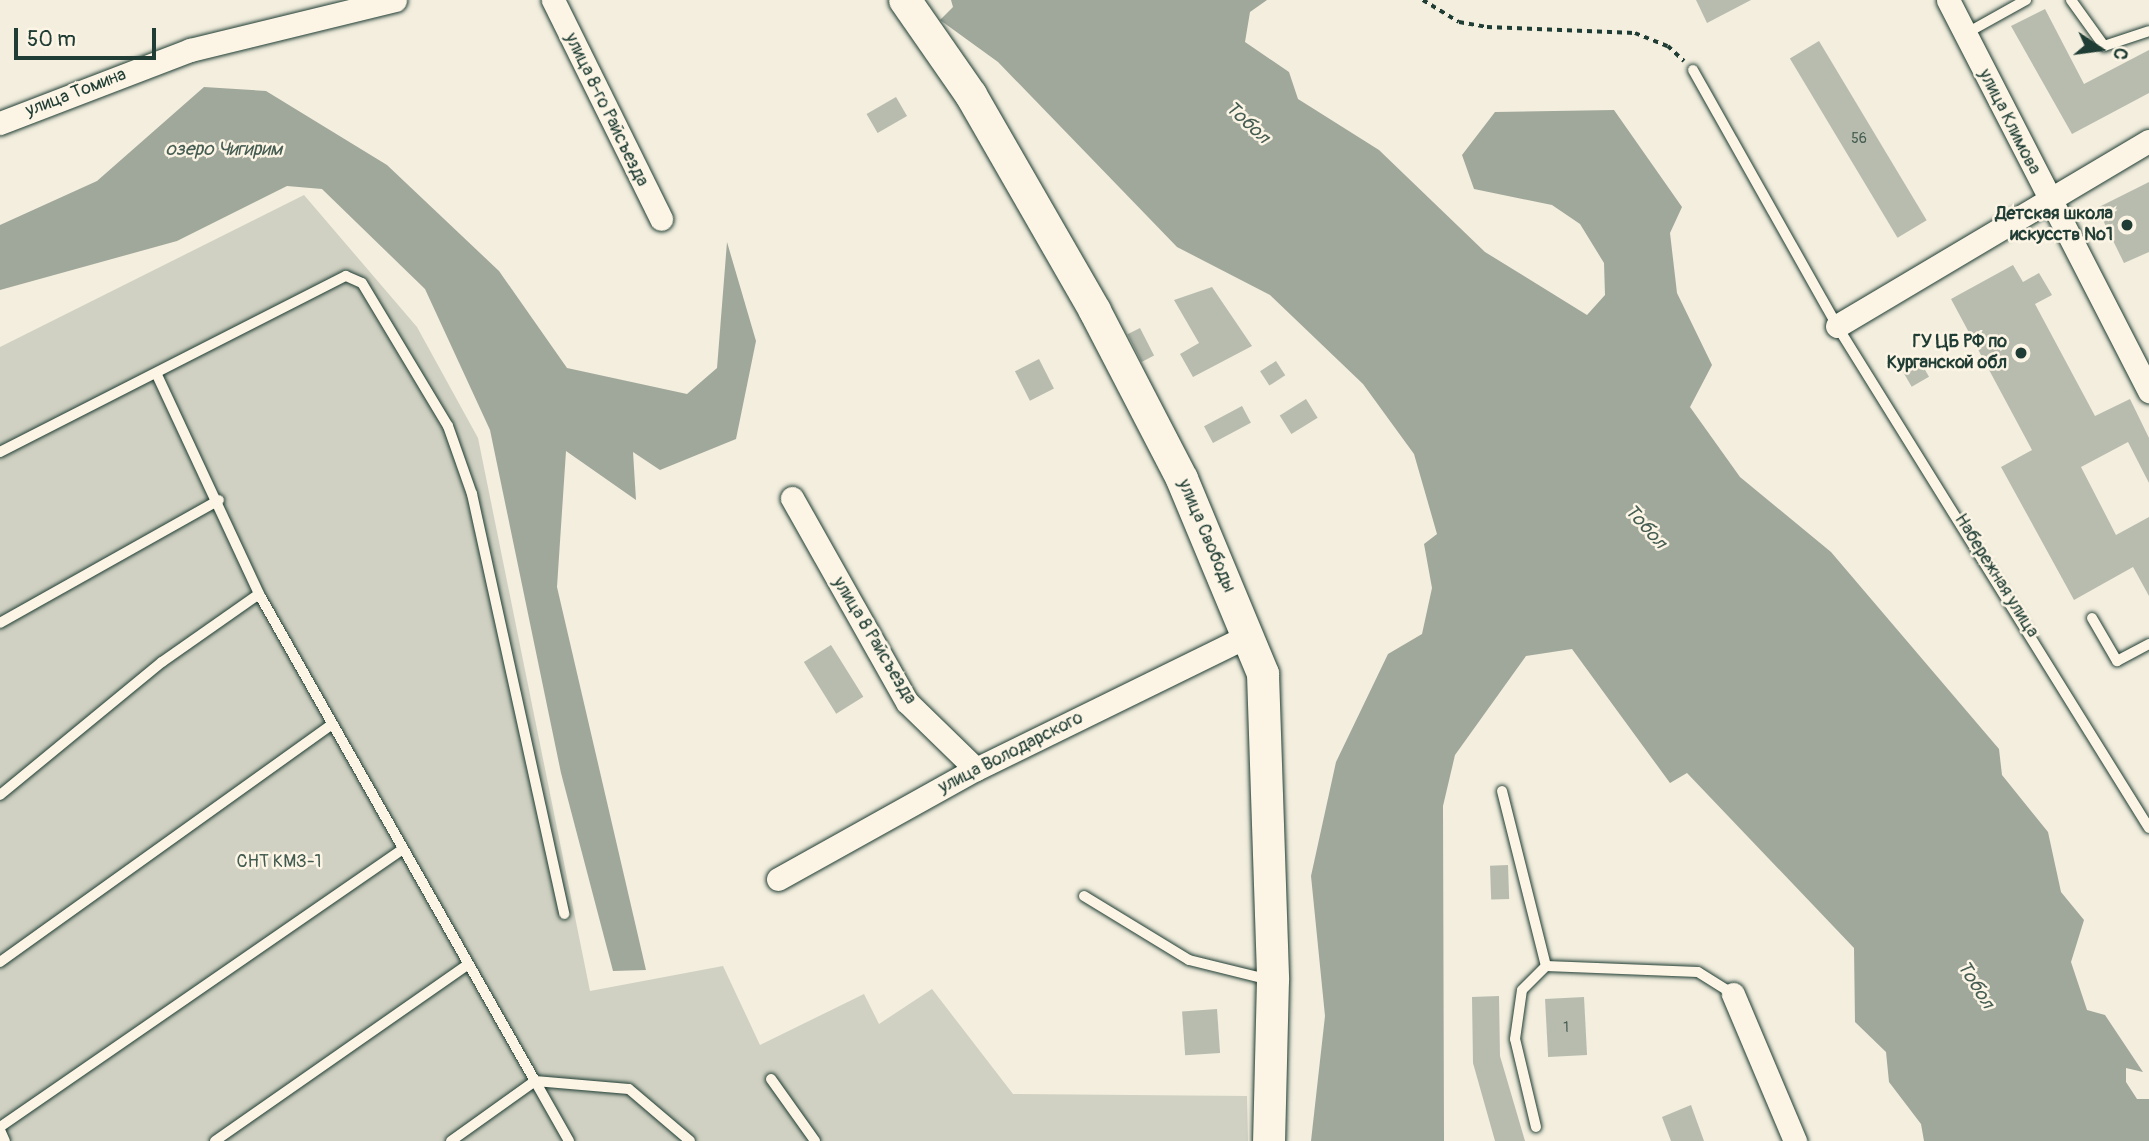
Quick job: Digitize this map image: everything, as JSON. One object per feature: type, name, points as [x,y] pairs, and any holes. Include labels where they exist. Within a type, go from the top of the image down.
[{"type":"street","name":"улица Томина","points":[[0,123],[190,50],[395,0]]},
{"type":"street","name":"улица 8-го Райсъезда","points":[[553,0],[661,219]]},
{"type":"street","name":"улица Свободы","points":[[905,0],[971,94],[1095,311],[1182,479],[1248,636],[1268,712],[1273,980],[1269,1141]]},
{"type":"street","name":"улица Климова","points":[[1948,0],[2149,391]]},
{"type":"street","points":[[1837,326],[2048,198],[2149,141]]},
{"type":"street","name":"улица 8 Райсъезда","points":[[792,498],[906,702],[976,769]]},
{"type":"street","name":"улица Володарского","points":[[778,879],[976,769],[1248,636]]},
{"type":"street","points":[[1733,994],[1795,1141]]},
{"type":"lane","points":[[1965,34],[2026,0]]},
{"type":"lane","points":[[2071,0],[2104,46],[2149,31]]},
{"type":"lane","name":"Набережная улица","points":[[1693,70],[1837,326],[2149,828]]},
{"type":"lane","points":[[0,452],[157,375],[346,276],[376,299],[448,426],[472,495],[564,914]]},
{"type":"lane","points":[[157,375],[219,500],[259,594],[466,966],[569,1141]]},
{"type":"lane","points":[[0,623],[219,500]]},
{"type":"lane","points":[[0,795],[162,663],[259,594]]},
{"type":"lane","points":[[2092,618],[2117,661],[2149,644]]},
{"type":"lane","points":[[0,962],[332,724]]},
{"type":"lane","points":[[1502,791],[1546,966]]},
{"type":"lane","points":[[5,1141],[0,1128],[296,917],[402,850]]},
{"type":"lane","points":[[1084,896],[1189,960],[1273,980]]},
{"type":"lane","points":[[215,1141],[466,966]]},
{"type":"lane","points":[[1536,1127],[1515,1039],[1522,990],[1546,966],[1698,972],[1733,994]]},
{"type":"lane","points":[[771,1079],[815,1141]]},
{"type":"lane","points":[[451,1141],[535,1080],[629,1089],[690,1141]]},
{"type":"path","points":[[1423,0],[1459,22],[1487,27],[1635,33],[1668,46],[1693,70]]},
{"type":"green space","name":"СНТ КМЗ-1","points":[[304,195],[417,327],[478,438],[590,991],[723,966],[760,1045],[864,994],[879,1024],[932,989],[1013,1094],[1247,1096],[1248,1141],[0,1141],[0,347]]},
{"type":"water","name":"Тобол","points":[[951,0],[1267,0],[1250,12],[1245,42],[1289,72],[1298,99],[1379,150],[1485,252],[1587,315],[1605,295],[1604,263],[1580,224],[1552,205],[1474,189],[1462,155],[1495,112],[1614,110],[1682,207],[1670,233],[1677,293],[1712,365],[1690,407],[1740,477],[1831,552],[1999,749],[2002,775],[2048,832],[2061,892],[2084,920],[2071,962],[2087,1010],[2105,1015],[2143,1072],[2126,1068],[2126,1082],[2137,1099],[2149,1099],[2149,1141],[1924,1141],[1921,1124],[1889,1082],[1886,1052],[1855,1022],[1854,948],[1687,773],[1670,783],[1572,649],[1526,656],[1455,755],[1443,806],[1444,1141],[1311,1141],[1325,1016],[1311,876],[1336,762],[1388,654],[1422,634],[1432,588],[1424,544],[1437,534],[1414,454],[1363,384],[1270,295],[1177,247],[998,62],[940,20],[953,7]]},
{"type":"water","name":"озеро Чигирим","points":[[204,87],[266,91],[387,165],[499,271],[567,368],[687,394],[717,368],[727,242],[756,341],[736,439],[660,470],[633,452],[636,500],[566,451],[557,587],[646,970],[613,971],[561,773],[490,430],[425,289],[322,189],[287,186],[177,241],[0,290],[0,225],[97,181]]},
{"type":"building","points":[[1696,0],[1751,0],[1707,23]]},
{"type":"building","points":[[2045,9],[2084,84],[2149,50],[2149,93],[2072,134],[2011,26]]},
{"type":"building","points":[[1819,41],[1927,220],[1897,238],[1790,59]]},
{"type":"building","points":[[896,97],[907,116],[878,133],[867,114]]},
{"type":"building","name":"Детская школа искусств №1","points":[[2149,182],[2149,252],[2124,263],[2097,208]]},
{"type":"building","points":[[2013,265],[2023,282],[2039,273],[2052,295],[2035,304],[2095,416],[2130,399],[2149,438],[2149,483],[2128,442],[2081,467],[2116,535],[2149,517],[2149,596],[2133,567],[2074,600],[2001,467],[2032,450],[1951,299]]},
{"type":"building","points":[[1212,287],[1252,346],[1193,377],[1180,354],[1199,343],[1174,300]]},
{"type":"building","points":[[1140,328],[1154,356],[1142,362],[1128,334]]},
{"type":"building","points":[[1917,356],[1929,377],[1912,387],[1900,366]]},
{"type":"building","points":[[1039,359],[1054,388],[1030,401],[1015,371]]},
{"type":"building","points":[[1276,361],[1285,375],[1269,386],[1260,371]]},
{"type":"building","points":[[1306,399],[1318,418],[1291,434],[1280,415]]},
{"type":"building","points":[[1242,406],[1251,423],[1213,443],[1204,426]]},
{"type":"building","points":[[831,645],[863,697],[836,714],[804,662]]},
{"type":"building","points":[[1508,865],[1509,899],[1491,900],[1490,866]]},
{"type":"building","points":[[1499,996],[1500,1056],[1525,1141],[1495,1141],[1473,1063],[1472,997]]},
{"type":"building","points":[[1584,997],[1587,1055],[1548,1057],[1545,999]]},
{"type":"building","points":[[1217,1009],[1220,1053],[1185,1055],[1182,1011]]},
{"type":"building","points":[[1691,1105],[1704,1141],[1671,1141],[1662,1117]]},
{"type":"place","name":"Детская школа искусств №1","points":[[2127,225]]},
{"type":"place","name":"ГУ ЦБ РФ по Курганской обл","points":[[2021,353]]}]
